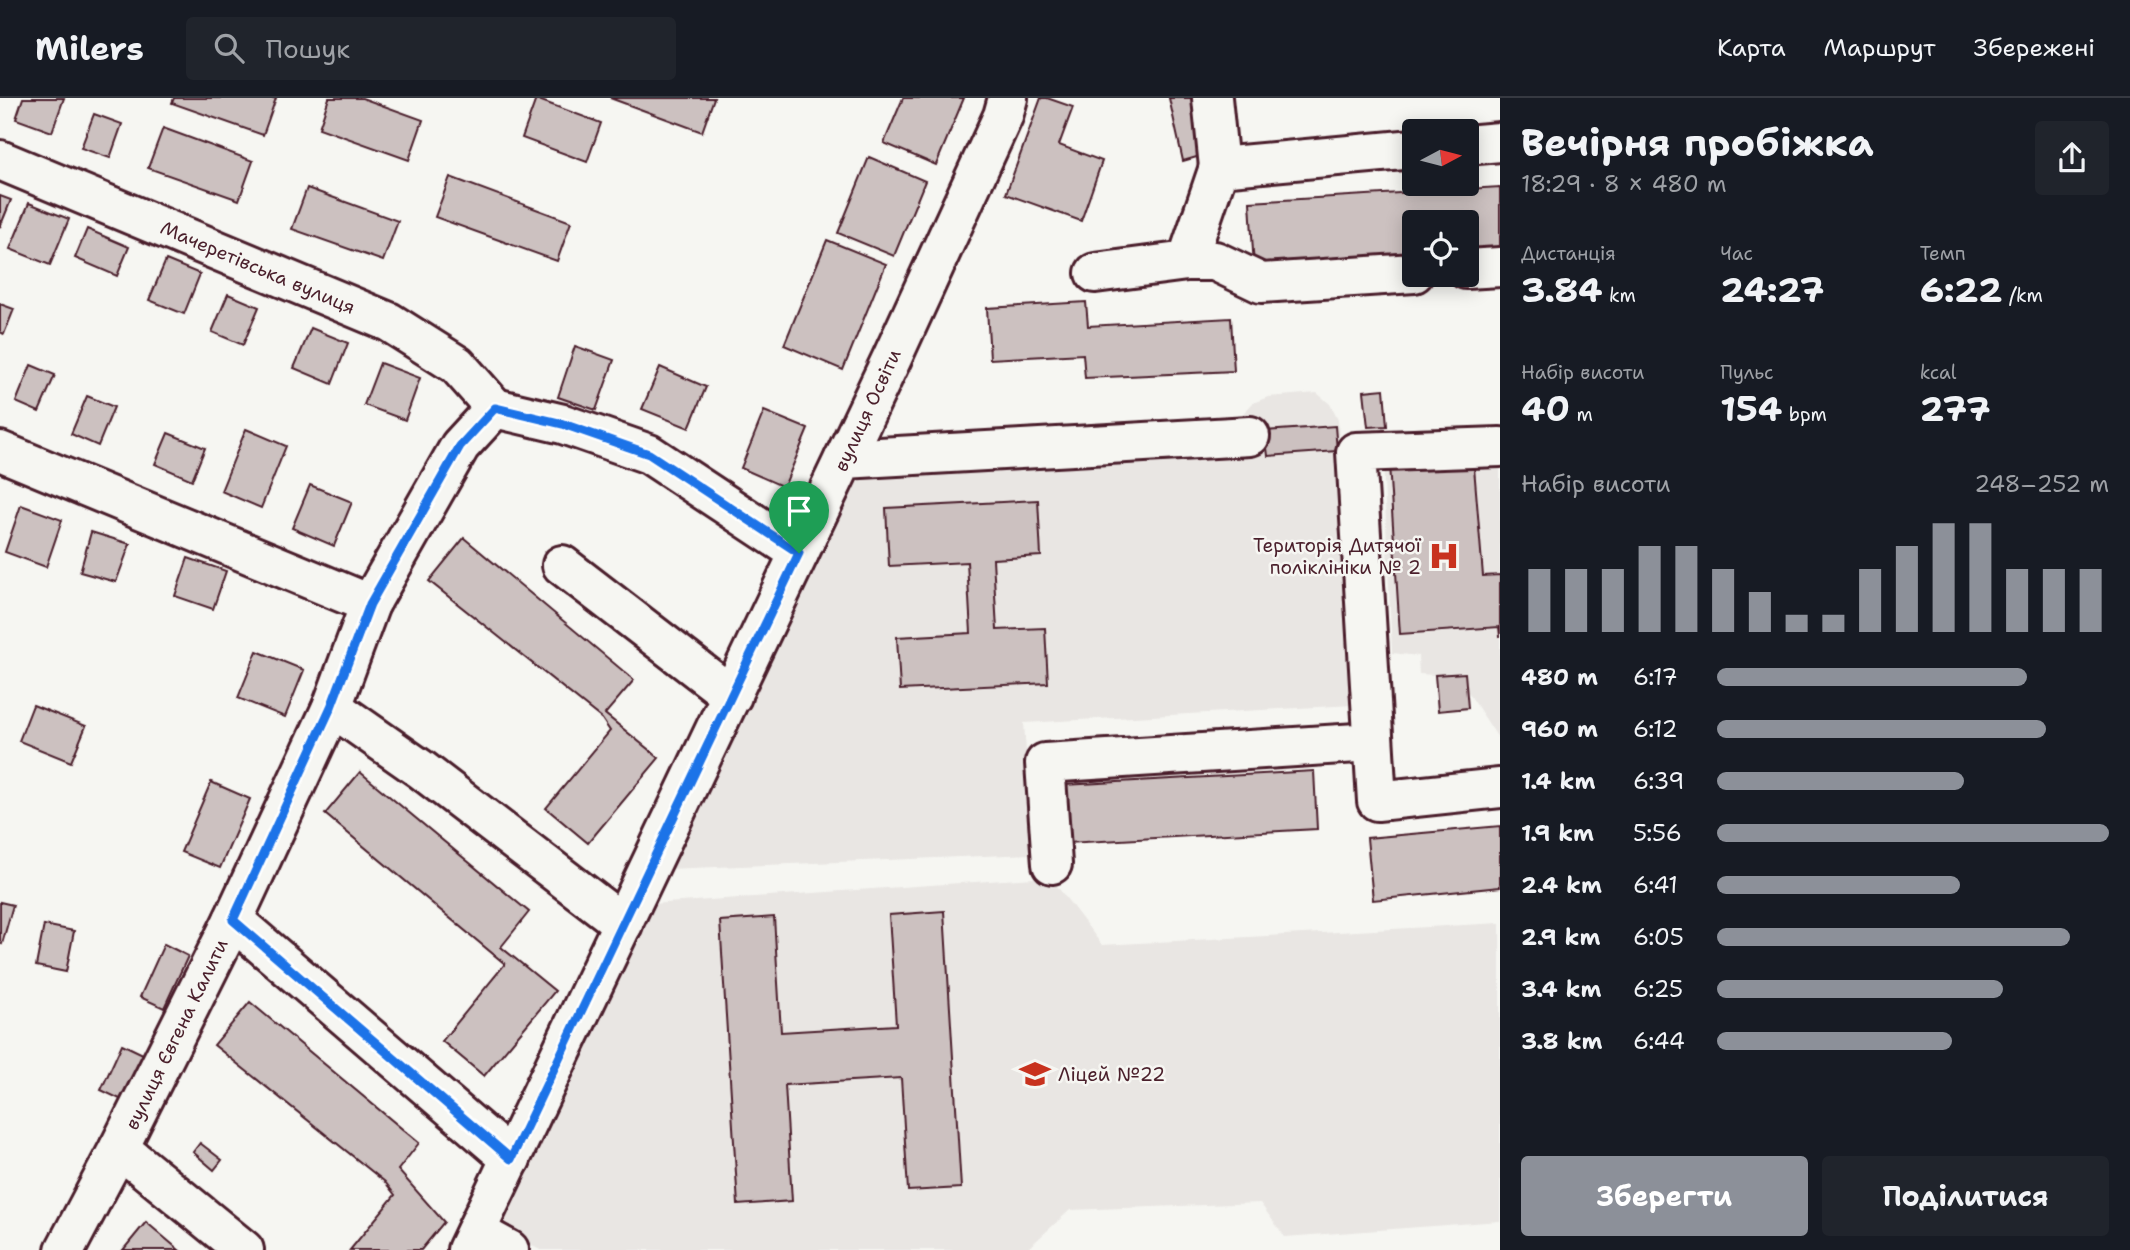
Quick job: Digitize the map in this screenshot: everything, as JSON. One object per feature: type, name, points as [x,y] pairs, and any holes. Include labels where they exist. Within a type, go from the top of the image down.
[{"type":"street","name":"вулиця Освіти","points":[[472,1241],[844,458],[1003,116],[1008,98]]},
{"type":"street","points":[[1187,261],[1219,167],[1212,98]]},
{"type":"street","points":[[1479,144],[1500,142]]},
{"type":"street","points":[[1219,167],[1402,150]]},
{"type":"street","name":"Мачеретівська вулиця","points":[[0,160],[389,322],[457,365],[495,408]]},
{"type":"street","points":[[1095,273],[1187,261],[1215,261],[1261,283],[1402,274]]},
{"type":"street","points":[[1479,268],[1500,267]]},
{"type":"street","points":[[495,408],[563,424],[649,454],[799,553]]},
{"type":"street","name":"вулиця Євгена Калити","points":[[65,1250],[233,920],[331,707],[370,604],[460,446],[495,408]]},
{"type":"street","points":[[844,458],[1250,436]]},
{"type":"street","points":[[1500,447],[1356,452],[1377,801],[1500,788]]},
{"type":"street","points":[[0,451],[370,604]]},
{"type":"street","points":[[562,565],[732,696]]},
{"type":"street","points":[[331,707],[422,770],[623,924]]},
{"type":"street","points":[[1052,863],[1045,763],[1373,741]]},
{"type":"street","points":[[233,920],[511,1159]]},
{"type":"street","points":[[119,1148],[244,1250]]},
{"type":"street","points":[[472,1241],[509,1250]]},
{"type":"shaded area","points":[[1317,393],[1330,404],[1338,420],[1354,705],[1024,723],[1033,854],[667,869],[864,447],[1229,428],[1253,403],[1268,397]]},
{"type":"shaded area","name":"Територія Дитячої поліклініки № 2","points":[[1500,457],[1500,741],[1466,689],[1465,673],[1419,674],[1418,656],[1392,653],[1383,459]]},
{"type":"shaded area","name":"Ліцей №22","points":[[1050,877],[1102,945],[1500,923],[1500,1221],[1285,1237],[1260,1203],[1070,1210],[1026,1250],[540,1250],[497,1227],[651,904]]},
{"type":"building","points":[[23,98],[64,98],[52,132],[16,119]]},
{"type":"building","points":[[174,98],[276,98],[263,135],[172,103]]},
{"type":"building","points":[[329,98],[362,98],[423,120],[409,160],[319,128]]},
{"type":"building","points":[[610,98],[714,98],[702,132]]},
{"type":"building","points":[[903,98],[964,98],[936,165],[884,143]]},
{"type":"building","points":[[1041,98],[1073,107],[1059,145],[1102,161],[1081,221],[1006,194]]},
{"type":"building","points":[[1169,98],[1194,98],[1207,154],[1183,161]]},
{"type":"building","points":[[536,99],[601,123],[587,162],[522,138]]},
{"type":"building","points":[[94,114],[122,124],[110,158],[81,148]]},
{"type":"building","points":[[163,128],[253,161],[239,200],[148,168]]},
{"type":"building","points":[[869,157],[925,181],[894,256],[838,233]]},
{"type":"building","points":[[450,177],[571,222],[557,261],[435,217]]},
{"type":"building","points":[[1500,187],[1500,253],[1479,254],[1479,210],[1402,210],[1402,259],[1254,268],[1250,202],[1402,193],[1402,196],[1479,196],[1479,188]]},
{"type":"building","points":[[307,188],[398,221],[383,261],[292,229]]},
{"type":"building","points":[[0,196],[11,200],[0,227]]},
{"type":"building","points":[[29,203],[69,219],[50,265],[10,249]]},
{"type":"building","points":[[87,229],[129,247],[117,276],[75,258]]},
{"type":"building","points":[[827,240],[886,264],[843,370],[784,345]]},
{"type":"building","points":[[166,260],[200,274],[184,314],[149,300]]},
{"type":"building","points":[[228,294],[259,307],[243,345],[212,332]]},
{"type":"building","points":[[1086,302],[1088,326],[1231,318],[1234,371],[1085,378],[1083,354],[990,359],[987,308]]},
{"type":"building","points":[[0,304],[14,309],[4,334],[0,332]]},
{"type":"building","points":[[311,328],[348,343],[332,384],[294,368]]},
{"type":"building","points":[[575,346],[614,360],[596,410],[558,397]]},
{"type":"building","points":[[380,363],[420,378],[405,420],[364,405]]},
{"type":"building","points":[[31,365],[55,375],[39,412],[16,402]]},
{"type":"building","points":[[660,367],[706,387],[689,428],[642,409]]},
{"type":"building","points":[[1384,389],[1387,426],[1368,427],[1364,391]]},
{"type":"building","points":[[87,396],[114,407],[98,446],[71,434]]},
{"type":"building","points":[[764,411],[808,429],[784,487],[741,468]]},
{"type":"building","points":[[1335,426],[1337,451],[1268,456],[1265,431]]},
{"type":"building","points":[[246,429],[286,446],[261,508],[221,491]]},
{"type":"building","points":[[168,433],[205,448],[192,480],[155,464]]},
{"type":"building","name":"Територія Дитячої поліклініки № 2","points":[[1473,455],[1483,576],[1500,575],[1500,637],[1499,627],[1400,634],[1389,464]]},
{"type":"building","points":[[310,485],[352,502],[334,546],[292,528]]},
{"type":"building","points":[[1038,500],[1041,556],[993,559],[997,630],[1045,628],[1048,683],[900,690],[897,637],[971,633],[967,562],[889,566],[886,508]]},
{"type":"building","points":[[21,505],[62,520],[46,567],[5,552]]},
{"type":"building","points":[[91,532],[130,544],[116,582],[80,572]]},
{"type":"building","points":[[464,538],[634,680],[605,714],[659,758],[588,843],[546,808],[610,731],[602,719],[429,581]]},
{"type":"building","points":[[188,558],[226,571],[213,609],[175,596]]},
{"type":"building","points":[[257,651],[304,670],[285,717],[238,698]]},
{"type":"building","points":[[1465,673],[1468,708],[1438,711],[1435,675]]},
{"type":"building","points":[[33,705],[86,726],[71,762],[19,741]]},
{"type":"building","points":[[1314,771],[1317,829],[1067,843],[1064,785]]},
{"type":"building","points":[[360,772],[529,912],[501,947],[555,991],[484,1076],[442,1041],[505,964],[325,814]]},
{"type":"building","points":[[211,782],[250,799],[220,868],[181,852]]},
{"type":"building","points":[[1500,826],[1500,887],[1373,900],[1367,838]]},
{"type":"building","points":[[0,902],[13,905],[2,944],[0,943]]},
{"type":"building","points":[[944,911],[961,1188],[908,1191],[901,1078],[785,1085],[792,1201],[738,1205],[720,921],[774,917],[781,1032],[896,1025],[889,915]]},
{"type":"building","points":[[44,925],[74,931],[66,972],[36,966]]},
{"type":"building","points":[[164,944],[188,956],[164,1008],[140,997]]},
{"type":"building","points":[[250,1002],[419,1143],[398,1170],[444,1222],[421,1250],[350,1250],[395,1195],[385,1182],[214,1045]]},
{"type":"building","points":[[122,1044],[145,1055],[124,1101],[101,1090]]},
{"type":"building","points":[[200,1143],[222,1160],[214,1170],[193,1152]]},
{"type":"building","points":[[146,1222],[179,1250],[123,1250]]},
{"type":"place","name":"Територія Дитячої поліклініки № 2","points":[[1444,556]]},
{"type":"place","name":"Ліцей №22","points":[[1035,1074]]},
{"type":"route","points":[[495,408],[563,424],[649,454],[799,553],[511,1159],[233,920],[331,707],[370,604],[460,446],[495,408]]}]
